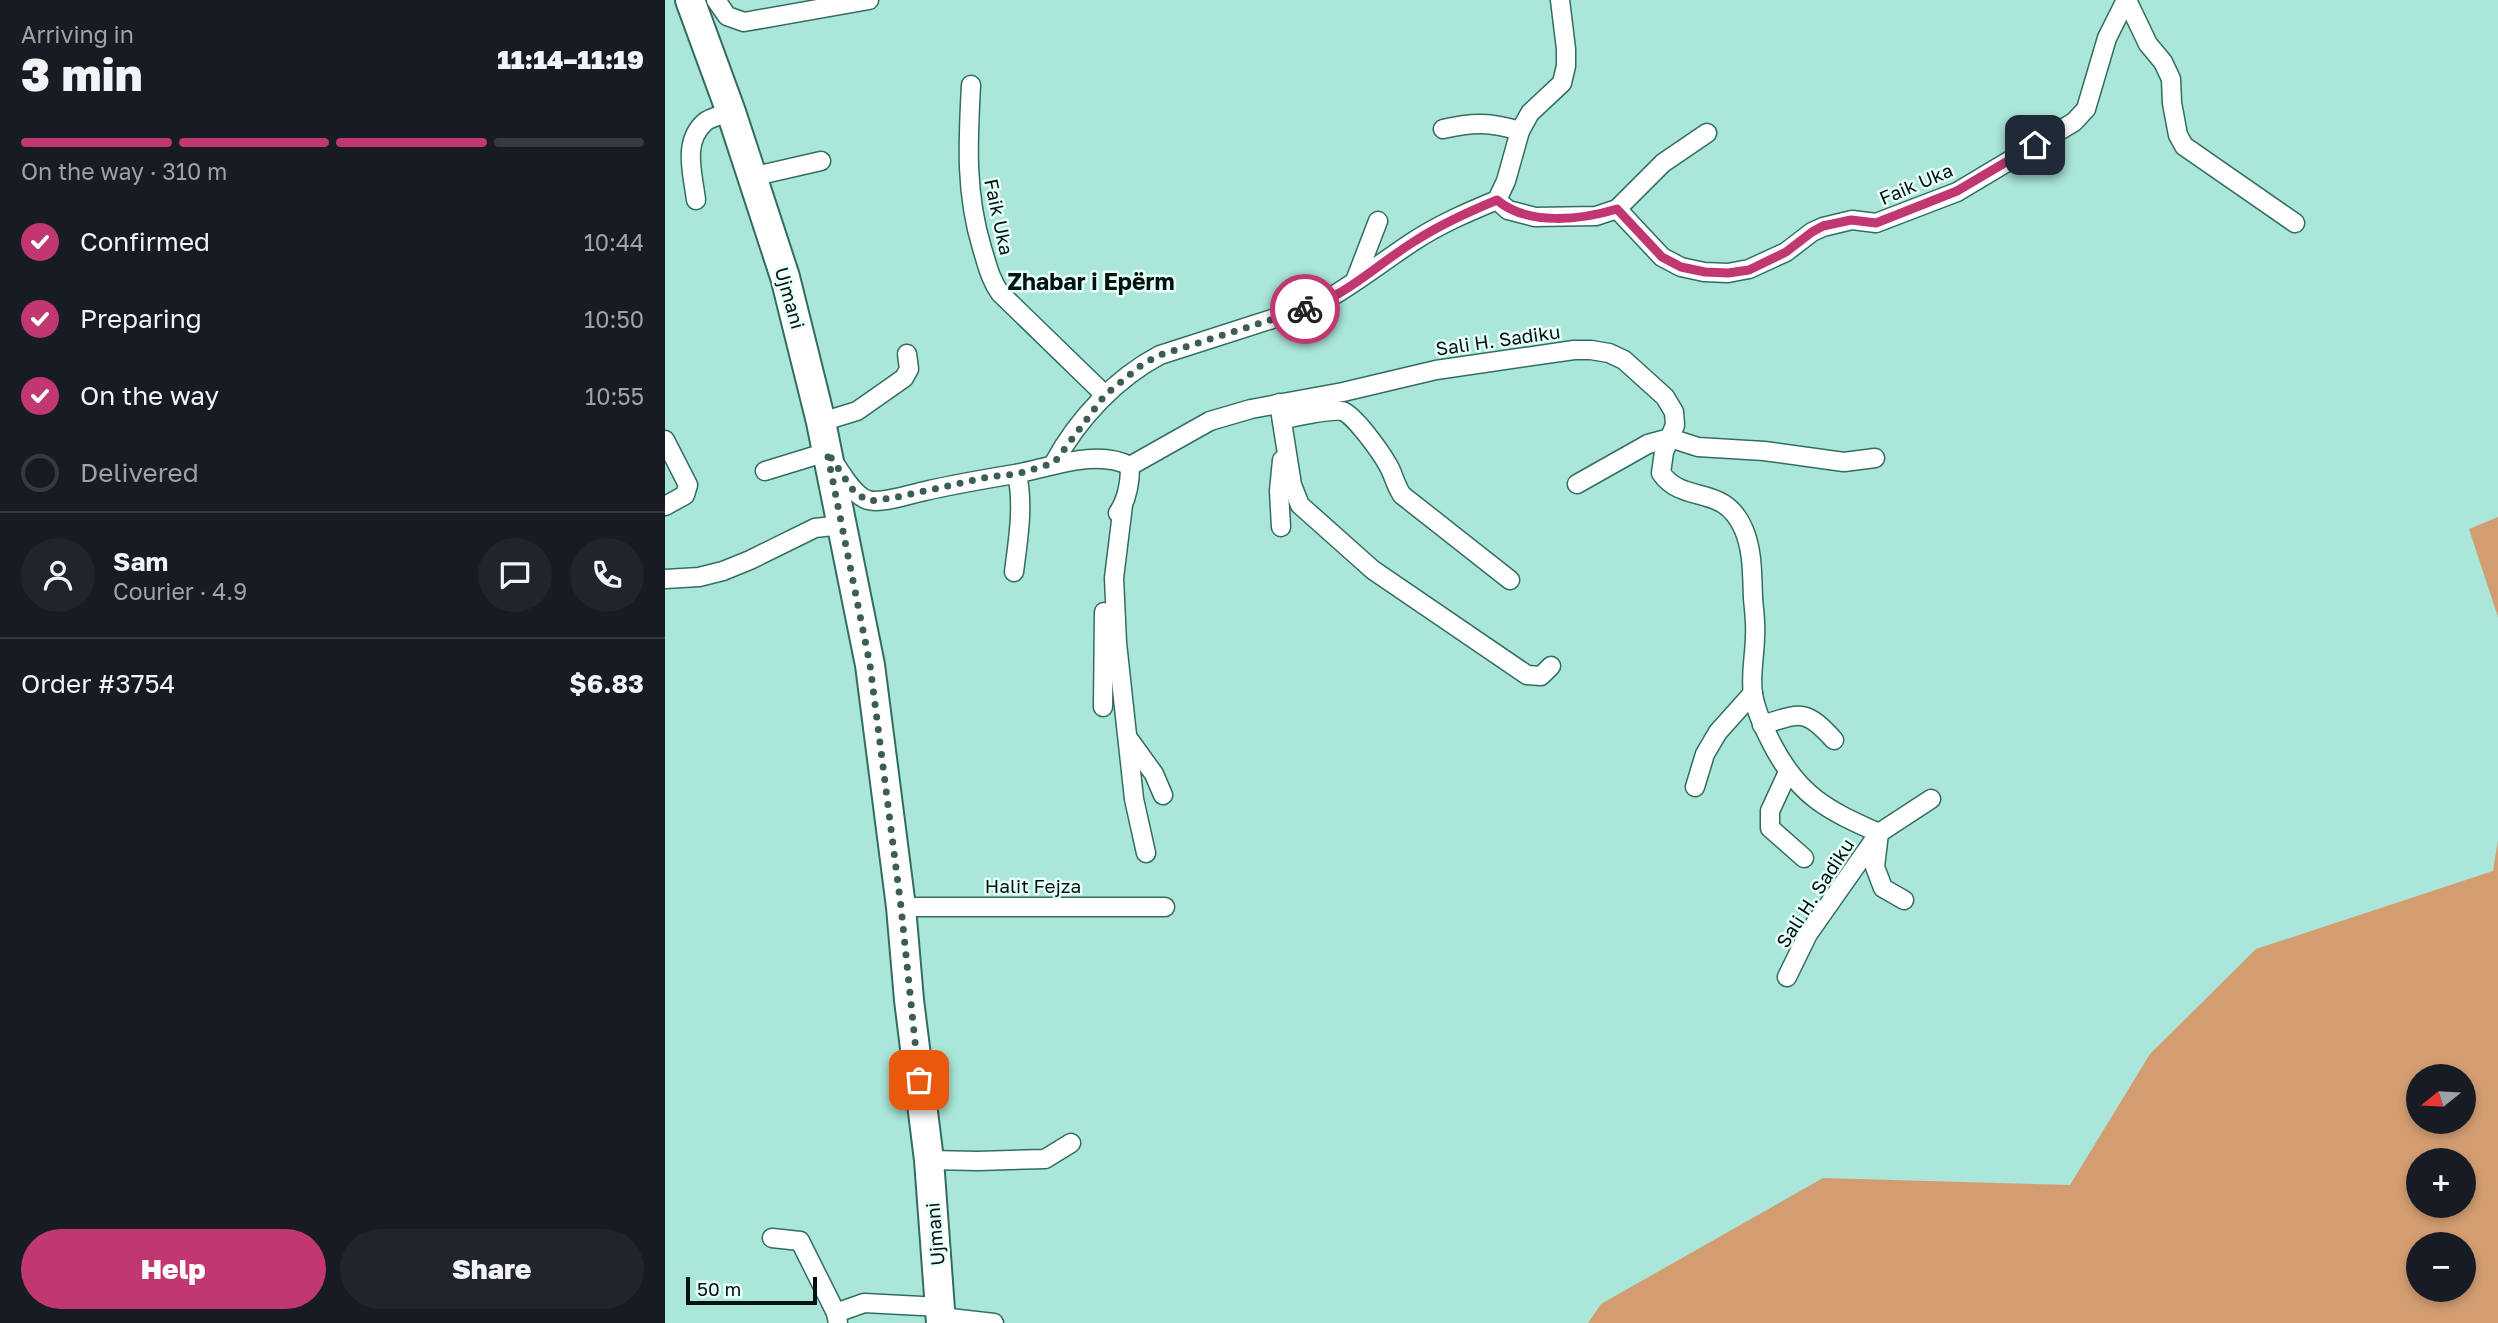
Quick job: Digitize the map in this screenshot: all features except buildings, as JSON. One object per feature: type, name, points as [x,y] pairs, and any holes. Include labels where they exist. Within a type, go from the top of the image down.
[{"type":"main road","name":"Ujmani","points":[[690,0],[785,277],[821,422],[870,665],[901,907],[909,1000],[929,1160],[941,1316]]},
{"type":"street","points":[[716,0],[727,16],[744,22],[845,1],[869,0]]},
{"type":"street","points":[[1054,463],[1105,395],[1144,363],[1160,355],[1319,304],[1415,240],[1461,214],[1497,200],[1506,181],[1520,131],[1530,113],[1562,83],[1566,49],[1559,0]]},
{"type":"street","name":"Faik Uka","points":[[1617,209],[1662,257],[1681,267],[1728,273],[1749,270],[1770,261],[1823,226],[1851,220],[1876,223],[1957,191],[2074,122],[2086,109],[2107,38],[2127,0]]},
{"type":"street","name":"Faik Uka","points":[[2127,0],[2148,44],[2163,62],[2171,79],[2178,135],[2184,146],[2295,223]]},
{"type":"street","name":"Faik Uka","points":[[971,85],[968,153],[970,194],[993,283],[1000,293],[1105,395]]},
{"type":"street","points":[[697,200],[690,157],[693,137],[706,121],[730,112]]},
{"type":"street","points":[[1443,129],[1467,123],[1493,123],[1520,131]]},
{"type":"street","points":[[1497,200],[1508,210],[1535,217],[1596,216],[1617,209],[1663,163],[1707,134]]},
{"type":"street","points":[[751,177],[821,161]]},
{"type":"street","points":[[1355,281],[1378,221]]},
{"type":"street","name":"Sali H. Sadiku","points":[[1130,466],[1210,421],[1280,412],[1343,392],[1436,370],[1591,350],[1609,353],[1624,360],[1665,397],[1674,412],[1675,425],[1661,462],[1661,473],[1669,484],[1712,497],[1727,505],[1737,516],[1745,532],[1752,564],[1756,635],[1752,693],[1762,725],[1788,772],[1805,792],[1836,814],[1879,833]]},
{"type":"street","points":[[821,422],[857,411],[904,378],[909,369],[907,354]]},
{"type":"street","name":"Sali H. Sadiku","points":[[1280,412],[1297,416],[1341,411],[1351,416],[1388,464],[1402,495],[1510,580]]},
{"type":"street","points":[[1280,412],[1295,497],[1300,505],[1373,570],[1527,675],[1541,676],[1551,666]]},
{"type":"street","points":[[1577,484],[1647,444],[1670,438],[1698,447],[1750,450],[1844,463],[1875,458]]},
{"type":"street","points":[[665,440],[688,485],[685,495],[665,506]]},
{"type":"street","points":[[1281,527],[1281,463],[1286,450]]},
{"type":"street","points":[[765,471],[827,452],[855,493],[869,501],[988,477],[1017,474],[1054,463],[1111,459],[1130,466],[1114,578],[1118,665],[1134,799],[1146,853]]},
{"type":"street","points":[[1014,572],[1020,491],[1017,474]]},
{"type":"street","points":[[1103,707],[1104,570],[1113,520],[1123,505]]},
{"type":"street","points":[[665,579],[699,577],[723,571],[750,561],[815,528],[842,525]]},
{"type":"street","points":[[1696,787],[1705,754],[1718,732],[1752,693]]},
{"type":"street","points":[[1762,725],[1797,714],[1818,722],[1834,740]]},
{"type":"street","points":[[1128,738],[1154,774],[1163,796]]},
{"type":"street","name":"Sali H. Sadiku","points":[[1788,772],[1770,811],[1770,828],[1804,858]]},
{"type":"street","name":"Sali H. Sadiku","points":[[1787,976],[1808,934],[1879,833],[1931,799]]},
{"type":"street","name":"Sali H. Sadiku","points":[[1879,833],[1874,867],[1883,888],[1903,900]]},
{"type":"street","name":"Halit Fejza","points":[[901,907],[1165,907]]},
{"type":"street","points":[[929,1160],[1045,1159],[1072,1143]]},
{"type":"street","points":[[772,1238],[800,1241],[837,1318],[864,1303],[994,1323]]},
{"type":"shaded area","points":[[2498,517],[2498,617],[2469,529]]},
{"type":"shaded area","points":[[2498,840],[2498,1323],[1588,1323],[1601,1304],[1823,1178],[2070,1185],[2150,1054],[2256,949],[2493,871]]},
{"type":"way so far","points":[[919,1080],[901,907],[870,665],[827,452],[855,493],[869,501],[988,477],[1017,474],[1054,463],[1105,395],[1144,363],[1160,355],[1305,309]]},
{"type":"district","name":"Zhabar i Epërm","points":[[1091,282]]},
{"type":"route","points":[[1305,309],[1338,294],[1415,240],[1461,214],[1497,200],[1508,210],[1535,217],[1596,216],[1617,209],[1662,257],[1681,267],[1728,273],[1749,270],[1770,261],[1823,226],[1851,220],[1876,223],[1957,191],[2035,145]]}]
